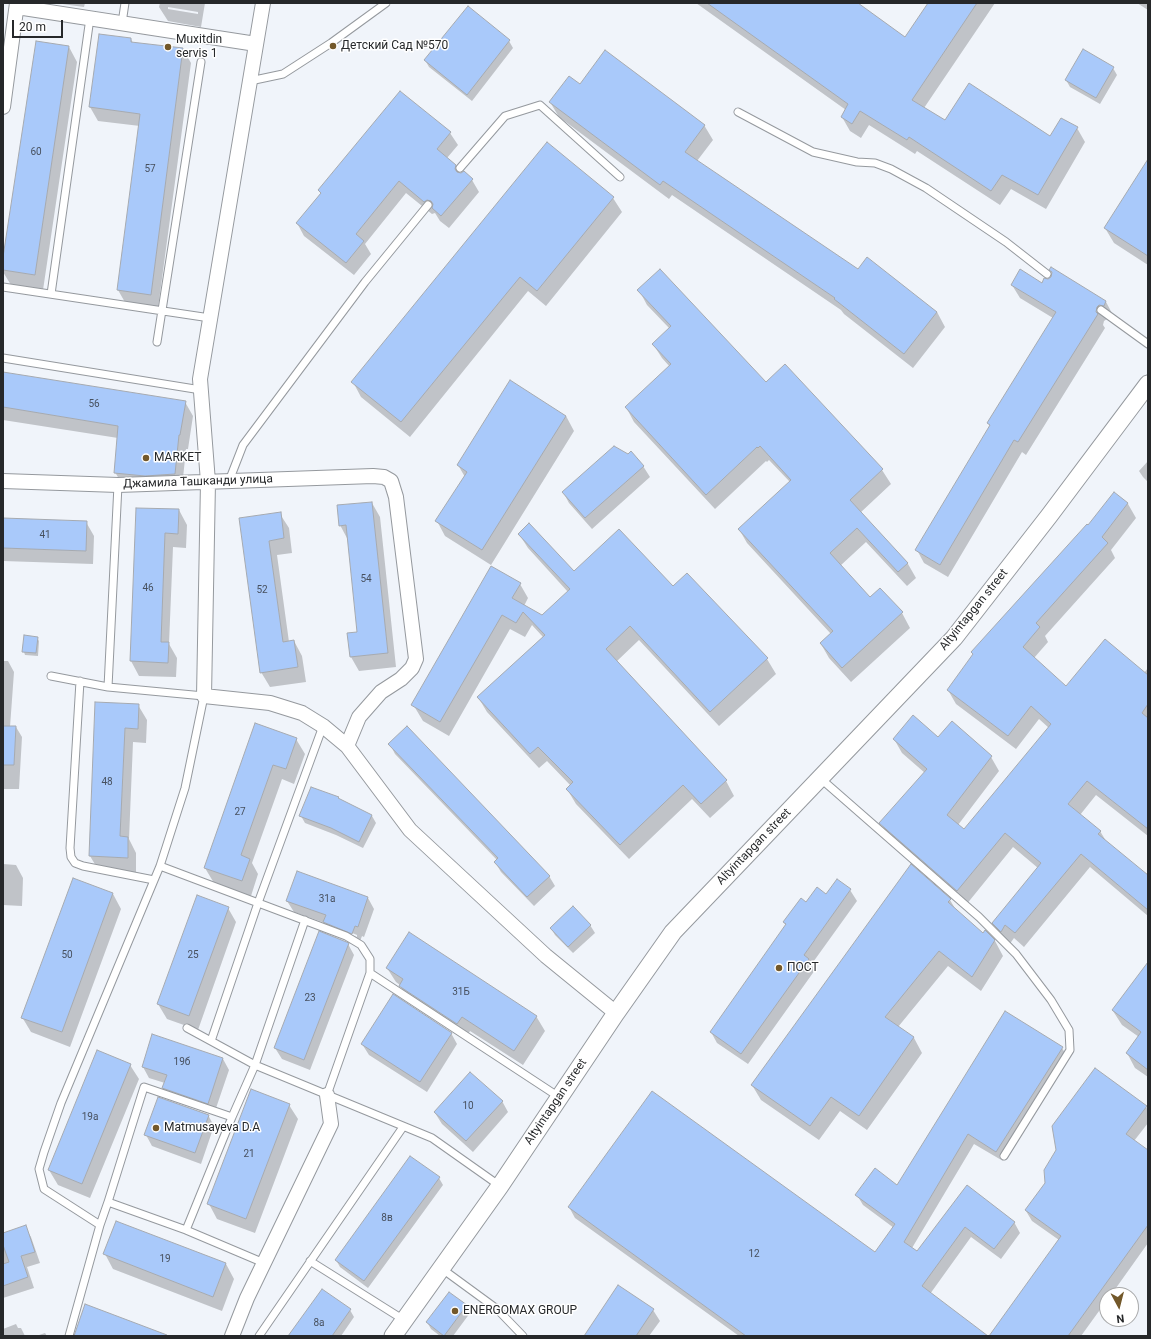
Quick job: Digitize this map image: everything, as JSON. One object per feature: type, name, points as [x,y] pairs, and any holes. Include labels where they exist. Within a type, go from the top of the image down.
[{"type":"street","points":[[263,3],[200,379],[208,482],[204,696],[270,703],[302,713],[323,726],[347,746],[410,830],[546,956],[616,1013]]},
{"type":"street","points":[[3,107],[17,5],[256,44]]},
{"type":"street","name":"Altyintapgan street","points":[[393,1336],[500,1186],[616,1013],[673,932],[954,638],[1049,516],[1148,384]]},
{"type":"street","name":"Джамила Ташканди улица","points":[[3,481],[118,485],[373,476],[384,477],[391,481],[396,497],[416,659],[412,668],[401,679],[381,692],[359,717],[347,746]]},
{"type":"street","points":[[232,1336],[247,1298],[331,1124],[327,1095]]},
{"type":"lane","points":[[122,23],[125,3]]},
{"type":"lane","points":[[250,81],[283,74],[331,43],[386,3]]},
{"type":"lane","points":[[52,294],[90,18]]},
{"type":"lane","points":[[157,342],[201,62]]},
{"type":"lane","points":[[460,168],[505,116],[540,105],[620,177]]},
{"type":"lane","points":[[738,112],[813,152],[857,162],[876,163],[892,170],[926,188],[1006,242],[1047,274]]},
{"type":"lane","points":[[229,482],[243,445],[365,282],[428,205]]},
{"type":"lane","points":[[3,287],[210,318]]},
{"type":"lane","points":[[1101,310],[1148,344]]},
{"type":"lane","points":[[3,358],[201,390]]},
{"type":"lane","points":[[108,687],[118,485]]},
{"type":"lane","points":[[51,676],[108,687],[204,696],[185,788],[160,866],[61,1103],[39,1169],[44,1189],[100,1225]]},
{"type":"lane","points":[[80,681],[70,848],[71,857],[75,864],[154,880]]},
{"type":"lane","points":[[211,1041],[258,903],[323,726]]},
{"type":"lane","points":[[820,778],[979,917],[1016,954],[1051,1000],[1069,1030],[1070,1050],[1004,1156]]},
{"type":"lane","points":[[160,866],[346,936],[361,945],[370,959],[370,973],[327,1095]]},
{"type":"lane","points":[[186,1230],[255,1065],[305,920]]},
{"type":"lane","points":[[370,973],[559,1097]]},
{"type":"lane","points":[[187,1028],[255,1065],[432,1138],[500,1186]]},
{"type":"lane","points":[[69,1336],[100,1225],[144,1087],[232,1117]]},
{"type":"lane","points":[[259,1336],[403,1127]]},
{"type":"lane","points":[[108,1202],[186,1230],[264,1263]]},
{"type":"lane","points":[[310,1261],[404,1320]]},
{"type":"lane","points":[[441,1268],[496,1309],[523,1336]]},
{"type":"building","points":[[707,3],[858,3],[905,37],[928,3],[977,3],[912,100],[945,120],[969,83],[1050,136],[1061,118],[1078,127],[1038,195],[1002,175],[991,191],[909,137],[907,140],[860,111],[852,124],[841,117],[848,104]]},
{"type":"building","points":[[468,6],[510,40],[467,95],[424,60]]},
{"type":"building","points":[[99,34],[131,38],[131,42],[183,48],[151,295],[117,290],[140,114],[89,107]]},
{"type":"building","points":[[36,41],[69,46],[35,275],[3,270],[3,257]]},
{"type":"building","points":[[1083,49],[1114,67],[1096,98],[1065,80]]},
{"type":"building","points":[[605,50],[705,125],[685,152],[858,269],[867,257],[937,312],[904,354],[834,299],[835,298],[663,181],[660,185],[549,102],[569,76],[580,84]]},
{"type":"building","points":[[400,91],[451,132],[437,149],[456,165],[455,169],[457,172],[461,173],[464,171],[473,179],[441,216],[432,208],[433,204],[431,201],[427,200],[424,202],[399,181],[356,234],[364,241],[346,263],[296,223],[321,193],[318,190]]},
{"type":"building","points":[[547,142],[614,197],[537,291],[520,277],[401,422],[351,382]]},
{"type":"building","points":[[1148,159],[1148,256],[1104,228]]},
{"type":"building","points":[[1051,267],[1106,301],[1104,306],[1099,305],[1097,307],[1096,312],[1098,314],[1018,442],[1014,440],[940,565],[915,550],[990,425],[987,423],[1056,312],[1011,285],[1020,269],[1042,283],[1044,278],[1048,279],[1051,277],[1052,272],[1049,270]]},
{"type":"building","points":[[660,269],[766,382],[785,364],[883,469],[850,500],[908,563],[898,572],[857,528],[830,553],[870,597],[880,588],[903,612],[842,668],[820,643],[833,631],[738,529],[791,480],[760,446],[758,448],[757,447],[706,495],[625,407],[671,364],[652,344],[671,326],[637,290]]},
{"type":"building","points":[[3,372],[186,401],[179,435],[175,474],[145,476],[114,473],[118,426],[3,407]]},
{"type":"building","points":[[510,380],[566,416],[482,550],[435,521],[467,472],[457,465]]},
{"type":"building","points":[[614,446],[628,454],[631,451],[644,466],[585,518],[562,492]]},
{"type":"building","points":[[1114,492],[1128,503],[1102,537],[1108,543],[1036,623],[1040,627],[1023,647],[1066,686],[1105,639],[1148,675],[1148,704],[1142,713],[1148,718],[1148,829],[1087,781],[1068,804],[1101,831],[1098,834],[1148,875],[1148,910],[1081,854],[1015,933],[1005,925],[1001,932],[992,923],[1041,863],[1005,833],[957,891],[879,823],[927,769],[893,739],[913,715],[938,737],[952,721],[992,756],[947,815],[964,829],[1051,724],[1031,706],[1008,736],[947,690],[973,654],[971,652],[1087,524],[1088,525]]},
{"type":"building","points":[[372,502],[388,653],[350,657],[347,633],[357,632],[346,525],[339,526],[337,505]]},
{"type":"building","points":[[136,508],[179,509],[178,534],[165,533],[161,642],[169,642],[168,663],[130,661]]},
{"type":"building","points":[[281,512],[284,538],[269,541],[283,642],[294,640],[298,667],[260,673],[239,518]]},
{"type":"building","points":[[3,518],[87,521],[86,551],[3,548]]},
{"type":"building","points":[[529,523],[574,571],[619,529],[673,586],[687,573],[768,658],[710,712],[630,626],[606,649],[727,780],[701,804],[683,785],[620,845],[566,789],[573,782],[538,747],[530,754],[477,697],[545,635],[523,612],[516,623],[502,615],[440,722],[411,705],[491,566],[521,583],[512,598],[542,615],[570,589],[518,534]]},
{"type":"building","points":[[24,635],[38,637],[36,653],[22,652]]},
{"type":"building","points":[[95,702],[139,704],[138,729],[125,728],[120,836],[128,837],[128,858],[89,856]]},
{"type":"building","points":[[255,723],[297,738],[286,769],[273,765],[241,855],[250,859],[242,881],[204,868]]},
{"type":"building","points":[[3,726],[16,726],[14,765],[3,765]]},
{"type":"building","points":[[407,726],[550,876],[527,897],[494,862],[498,858],[388,744]]},
{"type":"building","points":[[311,787],[339,797],[338,798],[372,815],[359,842],[331,828],[299,816]]},
{"type":"building","points":[[911,864],[951,899],[948,902],[983,933],[985,930],[995,940],[972,977],[939,951],[885,1017],[914,1037],[859,1116],[831,1097],[810,1126],[751,1085]]},
{"type":"building","points":[[297,871],[368,897],[358,927],[355,926],[352,934],[323,922],[326,915],[286,901]]},
{"type":"building","points":[[73,878],[113,893],[62,1032],[21,1018]]},
{"type":"building","points":[[837,879],[851,889],[804,955],[809,959],[741,1054],[710,1032],[786,924],[783,922],[801,898],[806,902],[817,887],[826,894]]},
{"type":"building","points":[[197,895],[229,907],[189,1016],[157,1004]]},
{"type":"building","points":[[573,906],[591,925],[568,947],[550,928]]},
{"type":"building","points":[[319,931],[349,943],[304,1060],[274,1048]]},
{"type":"building","points":[[409,932],[537,1016],[514,1051],[462,1017],[457,1024],[399,986],[403,979],[386,968]]},
{"type":"building","points":[[1148,962],[1148,1070],[1126,1053],[1141,1032],[1112,1010]]},
{"type":"building","points":[[393,994],[452,1033],[420,1082],[361,1044]]},
{"type":"building","points":[[1005,1011],[1063,1047],[996,1152],[968,1134],[904,1242],[917,1251],[967,1185],[1015,1222],[994,1249],[965,1227],[922,1286],[988,1336],[746,1336],[568,1207],[652,1091],[875,1252],[895,1224],[855,1195],[875,1168],[897,1185]]},
{"type":"building","points":[[152,1034],[223,1058],[208,1104],[162,1088],[167,1075],[142,1067]]},
{"type":"building","points":[[97,1050],[131,1064],[82,1184],[48,1170]]},
{"type":"building","points":[[1095,1068],[1147,1106],[1126,1134],[1148,1150],[1148,1225],[1103,1287],[1099,1287],[1099,1293],[1068,1336],[989,1336],[1061,1236],[1025,1210],[1045,1183],[1044,1170],[1056,1150],[1052,1126]]},
{"type":"building","points":[[470,1072],[503,1101],[466,1141],[434,1112]]},
{"type":"building","points":[[251,1089],[290,1104],[246,1219],[207,1204]]},
{"type":"building","points":[[158,1097],[209,1115],[195,1153],[144,1135]]},
{"type":"building","points":[[410,1156],[440,1177],[364,1281],[335,1260]]},
{"type":"building","points":[[116,1221],[226,1263],[213,1297],[103,1254]]},
{"type":"building","points":[[26,1225],[35,1252],[21,1256],[28,1277],[3,1286],[3,1264],[9,1262],[3,1245],[3,1233]]},
{"type":"building","points":[[618,1285],[654,1309],[636,1336],[584,1336]]},
{"type":"building","points":[[322,1289],[351,1309],[332,1336],[288,1336]]},
{"type":"building","points":[[449,1292],[467,1305],[444,1336],[426,1322]]},
{"type":"building","points":[[85,1304],[167,1335],[74,1336]]},
{"type":"place","name":"Детский Сад №570","points":[[333,46]]},
{"type":"place","name":"Muxitdin servis 1","points":[[168,47]]},
{"type":"place","name":"MARKET","points":[[146,458]]},
{"type":"place","name":"ПОСТ","points":[[779,968]]},
{"type":"place","name":"Matmusayeva D.A","points":[[156,1128]]},
{"type":"place","name":"ENERGOMAX GROUP","points":[[455,1311]]}]
